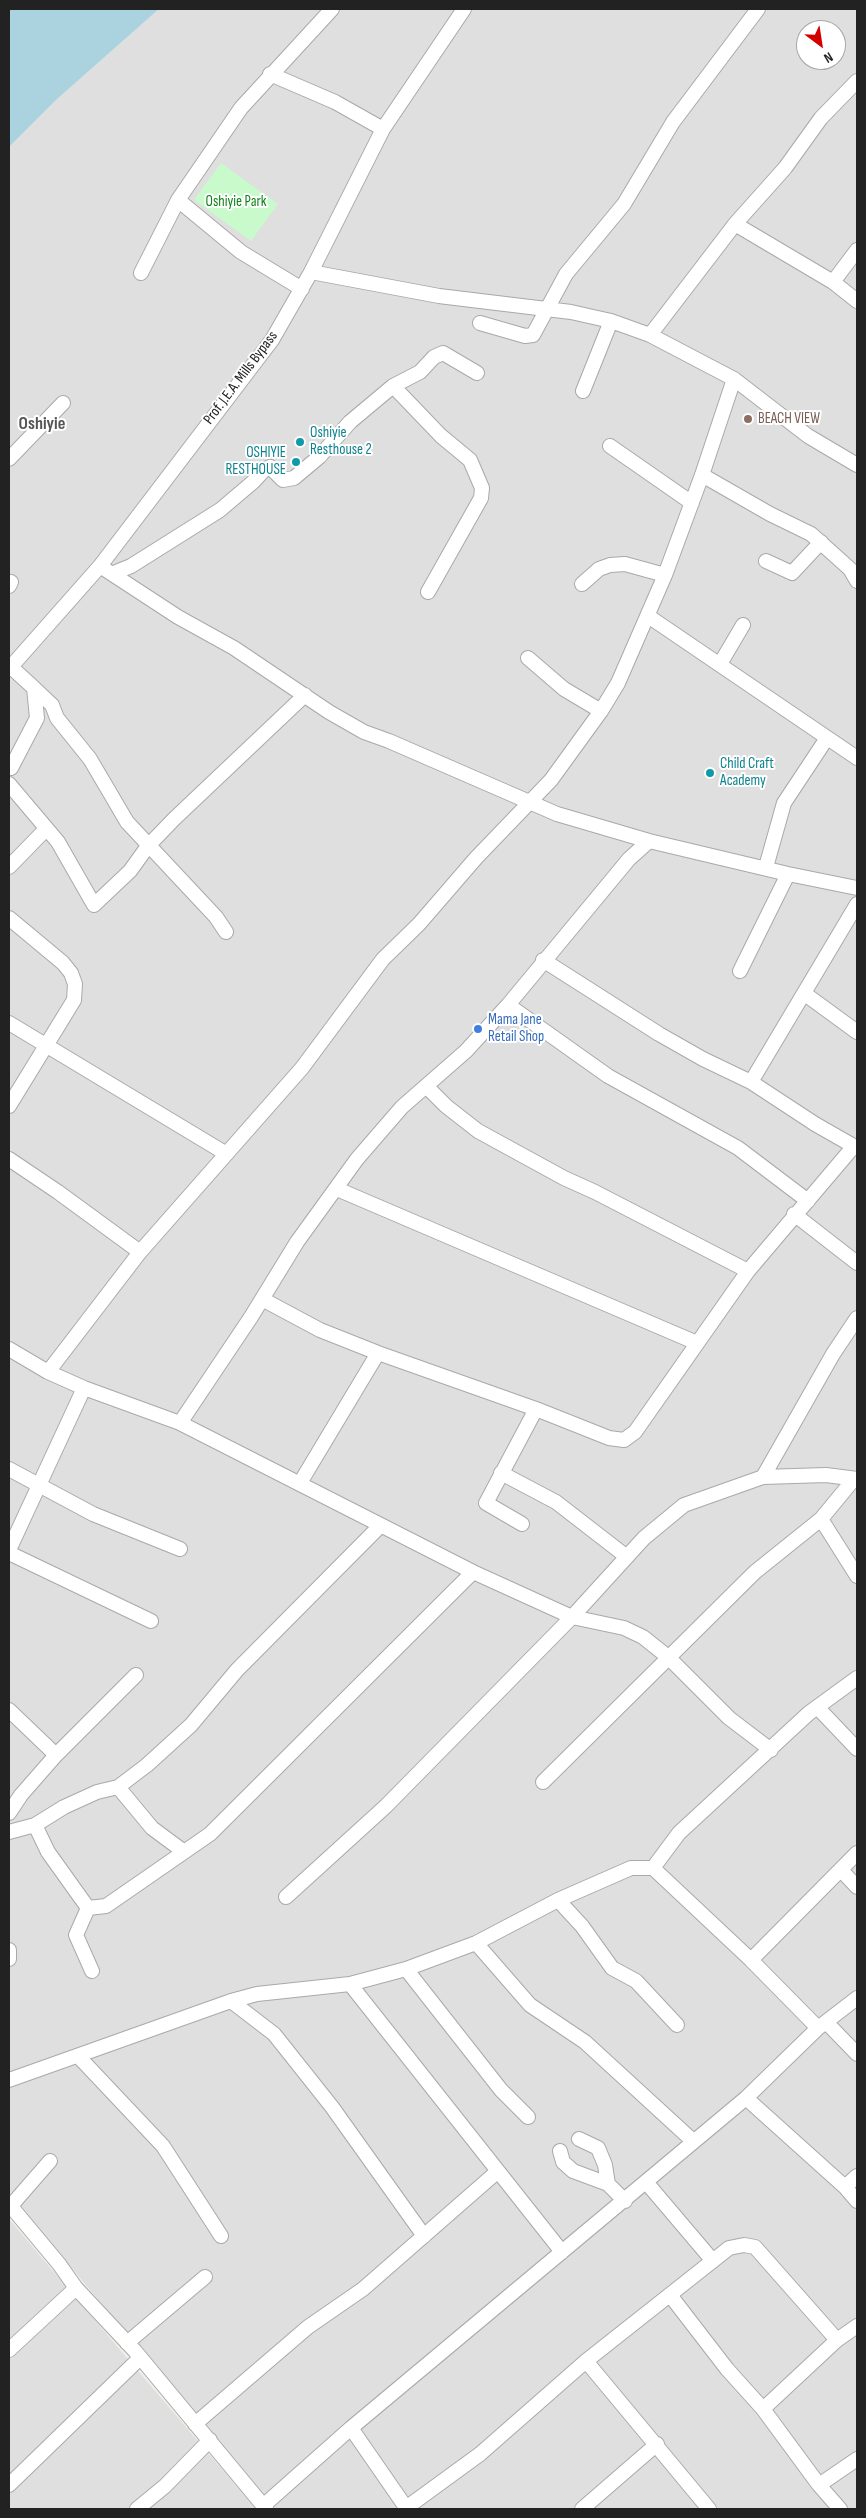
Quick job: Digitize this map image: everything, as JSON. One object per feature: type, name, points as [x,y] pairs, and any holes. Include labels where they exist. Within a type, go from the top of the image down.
[{"type":"street","points":[[141,273],[178,200],[241,108],[270,74],[332,9]]},
{"type":"street","name":"Prof. J.E.A. Mills Bypass","points":[[10,668],[100,566],[253,366],[312,272],[383,129],[464,9]]},
{"type":"street","points":[[480,323],[495,329],[505,329],[529,336],[533,335],[566,274],[624,204],[673,122],[758,9]]},
{"type":"street","points":[[270,74],[335,102],[383,129]]},
{"type":"street","points":[[650,335],[735,224],[784,168],[821,118],[857,81]]},
{"type":"street","points":[[178,200],[241,252],[302,290]]},
{"type":"street","points":[[735,224],[833,282],[857,301]]},
{"type":"street","points":[[833,282],[857,250]]},
{"type":"street","points":[[312,272],[439,296],[547,309],[611,321],[650,335],[734,379],[808,436],[857,465]]},
{"type":"street","points":[[582,391],[611,321]]},
{"type":"street","points":[[114,573],[131,566],[220,510],[264,470],[270,467],[283,480],[294,478],[319,457],[350,422],[393,386],[420,372],[434,357],[443,353],[478,373]]},
{"type":"street","points":[[48,1372],[140,1252],[225,1153],[302,1068],[383,959],[420,924],[476,858],[550,780],[601,711],[618,683],[665,574],[702,475],[734,379]]},
{"type":"street","points":[[393,386],[441,436],[470,460],[482,488],[481,498],[428,592]]},
{"type":"street","points":[[9,459],[63,403]]},
{"type":"street","points":[[610,446],[692,503]]},
{"type":"street","points":[[702,475],[770,514],[812,534],[850,569],[857,581]]},
{"type":"street","points":[[766,561],[792,573],[821,542]]},
{"type":"street","points":[[582,584],[599,569],[610,565],[626,564],[665,574]]},
{"type":"street","points":[[100,566],[114,573],[170,611],[234,648],[329,712],[364,732],[531,801],[557,814],[649,840],[766,867],[788,874],[857,888]]},
{"type":"street","points":[[648,616],[857,758]]},
{"type":"street","points":[[720,664],[743,625]]},
{"type":"street","points":[[528,658],[564,689],[601,711]]},
{"type":"street","points":[[10,668],[52,705],[65,729],[90,759],[127,822],[216,917],[226,932]]},
{"type":"street","points":[[10,770],[36,718],[34,688]]},
{"type":"street","points":[[9,784],[58,842],[94,905],[130,870],[148,846],[212,782],[305,695]]},
{"type":"street","points":[[766,867],[784,803],[827,738]]},
{"type":"street","points":[[9,867],[46,829]]},
{"type":"street","points":[[180,1423],[262,1299],[297,1242],[337,1190],[357,1159],[402,1106],[466,1051],[508,1005],[543,960],[628,860],[649,840]]},
{"type":"street","points":[[740,971],[788,874]]},
{"type":"street","points":[[751,1082],[857,904]]},
{"type":"street","points":[[9,918],[63,963],[75,984],[74,1000],[9,1106]]},
{"type":"street","points":[[262,1299],[320,1330],[378,1353],[536,1408],[610,1438],[624,1440],[636,1432],[748,1271],[794,1214],[856,1147],[815,1124],[751,1082],[703,1059],[659,1034],[543,960]]},
{"type":"street","points":[[805,994],[857,1032]]},
{"type":"street","points":[[508,1005],[608,1076],[738,1148],[808,1201]]},
{"type":"street","points":[[9,1023],[225,1153]]},
{"type":"street","points":[[426,1086],[446,1106],[478,1131],[564,1178],[748,1271]]},
{"type":"street","points":[[9,1159],[140,1252]]},
{"type":"street","points":[[337,1190],[697,1343]]},
{"type":"street","points":[[794,1214],[857,1263]]},
{"type":"street","points":[[763,1477],[833,1354],[857,1318]]},
{"type":"street","points":[[9,1350],[48,1372],[84,1388],[180,1423],[300,1483],[380,1526],[473,1572],[572,1617],[624,1628],[643,1637],[668,1657],[729,1718],[771,1750]]},
{"type":"street","points":[[300,1483],[378,1353]]},
{"type":"street","points":[[84,1388],[9,1551],[151,1621]]},
{"type":"street","points":[[522,1524],[486,1503],[536,1408]]},
{"type":"street","points":[[9,1469],[93,1514],[180,1549]]},
{"type":"street","points":[[501,1473],[556,1502],[626,1557]]},
{"type":"street","points":[[286,1898],[386,1806],[572,1617],[644,1538],[684,1505],[763,1477],[826,1475],[856,1479]]},
{"type":"street","points":[[543,1782],[755,1572],[821,1520],[856,1479]]},
{"type":"street","points":[[821,1520],[857,1576]]},
{"type":"street","points":[[9,1832],[35,1825],[64,1807],[97,1792],[118,1788],[147,1765],[191,1725],[237,1670],[380,1526]]},
{"type":"street","points":[[88,1908],[106,1906],[210,1834],[473,1572]]},
{"type":"street","points":[[9,1813],[21,1794],[56,1755],[136,1675]]},
{"type":"street","points":[[653,1868],[679,1834],[809,1713],[857,1678]]},
{"type":"street","points":[[818,1708],[857,1750]]},
{"type":"street","points":[[9,1710],[56,1755]]},
{"type":"street","points":[[118,1788],[152,1828],[183,1851]]},
{"type":"street","points":[[35,1825],[58,1867],[88,1908]]},
{"type":"street","points":[[751,1960],[857,1854]]},
{"type":"street","points":[[9,2080],[231,2001],[257,1994],[350,1984],[406,1970],[476,1943],[558,1900],[630,1868],[653,1868],[822,2025],[857,2054]]},
{"type":"street","points":[[841,1870],[857,1887]]},
{"type":"street","points":[[558,1900],[582,1926],[612,1968],[636,1982],[677,2025]]},
{"type":"street","points":[[88,1908],[76,1935],[92,1970]]},
{"type":"street","points":[[476,1943],[530,2005],[585,2042],[693,2141]]},
{"type":"street","points":[[9,1950],[9,1959]]},
{"type":"street","points":[[406,1970],[501,2090],[528,2117]]},
{"type":"street","points":[[350,1984],[562,2252]]},
{"type":"street","points":[[50,2161],[9,2206],[76,2288],[140,2358],[265,2507],[351,2428],[625,2201],[693,2141],[746,2098],[822,2025],[857,1998]]},
{"type":"street","points":[[231,2001],[274,2034],[332,2107],[424,2236]]},
{"type":"street","points":[[78,2056],[163,2146],[221,2236]]},
{"type":"street","points":[[746,2098],[845,2187],[857,2201]]},
{"type":"street","points":[[579,2139],[598,2148],[605,2165],[608,2184]]},
{"type":"street","points":[[560,2151],[563,2162],[573,2171],[608,2184],[625,2201]]},
{"type":"street","points":[[195,2424],[300,2333],[363,2289],[498,2171]]},
{"type":"street","points":[[845,2187],[857,2176]]},
{"type":"street","points":[[646,2182],[713,2261]]},
{"type":"street","points":[[351,2428],[407,2509],[480,2454],[586,2361],[728,2248],[744,2245],[755,2247],[837,2340]]},
{"type":"street","points":[[127,2343],[205,2277]]},
{"type":"street","points":[[9,2350],[76,2288]]},
{"type":"street","points":[[670,2295],[727,2369],[763,2409],[819,2485],[840,2509]]},
{"type":"street","points":[[763,2409],[837,2340],[857,2326]]},
{"type":"street","points":[[9,2485],[140,2358]]},
{"type":"street","points":[[586,2361],[710,2509]]},
{"type":"street","points":[[138,2509],[165,2486],[210,2440]]},
{"type":"street","points":[[583,2509],[657,2444]]},
{"type":"street","points":[[819,2485],[857,2459]]},
{"type":"shaded area","points":[[159,9],[857,9],[857,2509],[273,2509],[9,2193],[9,147],[56,100]]},
{"type":"shaded area","points":[[9,2219],[75,2297],[256,2509],[9,2509]]},
{"type":"green space","name":"Oshiyie Park","points":[[221,163],[278,204],[251,241],[194,200]]},
{"type":"water","points":[[9,9],[159,9],[56,100],[9,147]]},
{"type":"place","name":"BEACH VIEW","points":[[748,419]]},
{"type":"place","name":"Oshiyie Resthouse 2","points":[[300,442]]},
{"type":"place","name":"OSHIYIE RESTHOUSE","points":[[296,462]]},
{"type":"place","name":"Child Craft Academy","points":[[710,773]]},
{"type":"place","name":"Mama Jane Retail Shop","points":[[478,1029]]},
{"type":"district","name":"Oshiyie","points":[[42,424]]}]
